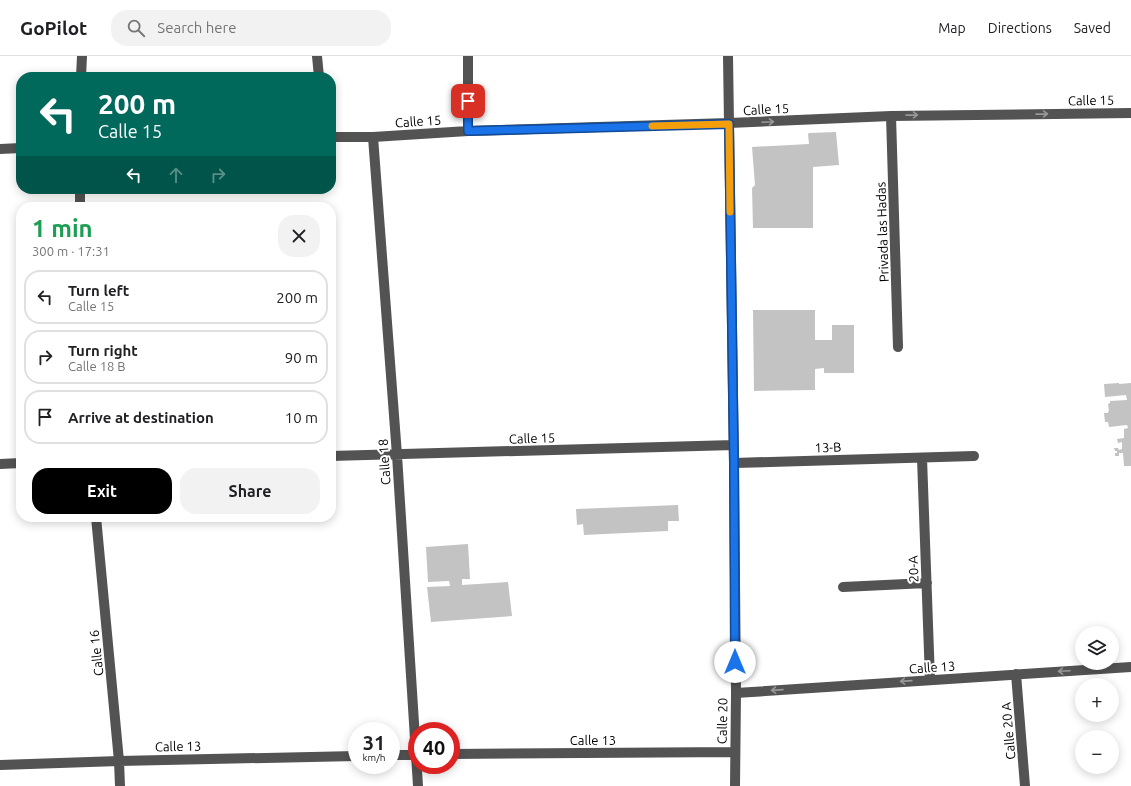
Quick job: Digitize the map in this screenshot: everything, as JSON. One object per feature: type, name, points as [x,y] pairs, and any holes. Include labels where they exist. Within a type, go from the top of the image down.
[{"type":"street","points":[[81,72],[82,56]]},
{"type":"street","points":[[317,56],[319,72]]},
{"type":"street","points":[[468,56],[468,131]]},
{"type":"street","name":"Calle 20","points":[[728,56],[734,445],[736,693],[734,786]]},
{"type":"street","name":"Calle 15","points":[[336,137],[373,137],[468,131],[729,124],[891,116],[1131,113]]},
{"type":"street","name":"Privada las Hadas","points":[[891,116],[898,347]]},
{"type":"street","name":"Calle 18","points":[[373,137],[397,455],[415,722]]},
{"type":"street","points":[[0,149],[16,148]]},
{"type":"street","name":"Calle 15","points":[[336,456],[734,445]]},
{"type":"street","name":"13-B","points":[[734,463],[974,456]]},
{"type":"street","name":"20-A","points":[[922,458],[930,680]]},
{"type":"street","points":[[0,464],[16,463]]},
{"type":"street","name":"Calle 16","points":[[96,522],[120,761],[120,786]]},
{"type":"street","points":[[843,587],[927,583]]},
{"type":"street","name":"Calle 13","points":[[736,693],[1131,667]]},
{"type":"street","name":"Calle 20 A","points":[[1016,674],[1025,786]]},
{"type":"street","name":"Calle 13","points":[[460,754],[735,752]]},
{"type":"street","name":"Calle 13","points":[[0,765],[348,756]]},
{"type":"street","name":"Calle 18","points":[[418,774],[418,786]]},
{"type":"building","points":[[836,132],[839,165],[813,167],[813,228],[753,228],[752,188],[755,185],[752,147],[809,144],[809,133]]},
{"type":"building","points":[[753,310],[815,310],[815,340],[832,340],[832,325],[854,325],[854,373],[824,373],[824,368],[815,369],[815,390],[754,391]]},
{"type":"building","points":[[1131,383],[1131,466],[1124,466],[1123,453],[1119,453],[1119,456],[1115,456],[1117,451],[1115,451],[1114,448],[1118,448],[1119,450],[1122,449],[1122,442],[1118,443],[1117,439],[1124,438],[1124,429],[1128,428],[1127,425],[1109,427],[1108,422],[1105,422],[1104,413],[1108,413],[1109,411],[1108,404],[1110,401],[1127,400],[1126,395],[1105,397],[1104,384]]},
{"type":"building","points":[[678,505],[679,521],[668,521],[668,531],[584,535],[583,524],[577,525],[576,509]]},
{"type":"building","points":[[468,544],[470,579],[462,579],[462,585],[508,582],[512,616],[431,622],[427,587],[450,586],[449,581],[428,582],[426,547]]},
{"type":"slow traffic","points":[[652,126],[729,124],[730,212]]},
{"type":"route","points":[[468,101],[468,131],[729,124],[734,463],[735,662]]}]
